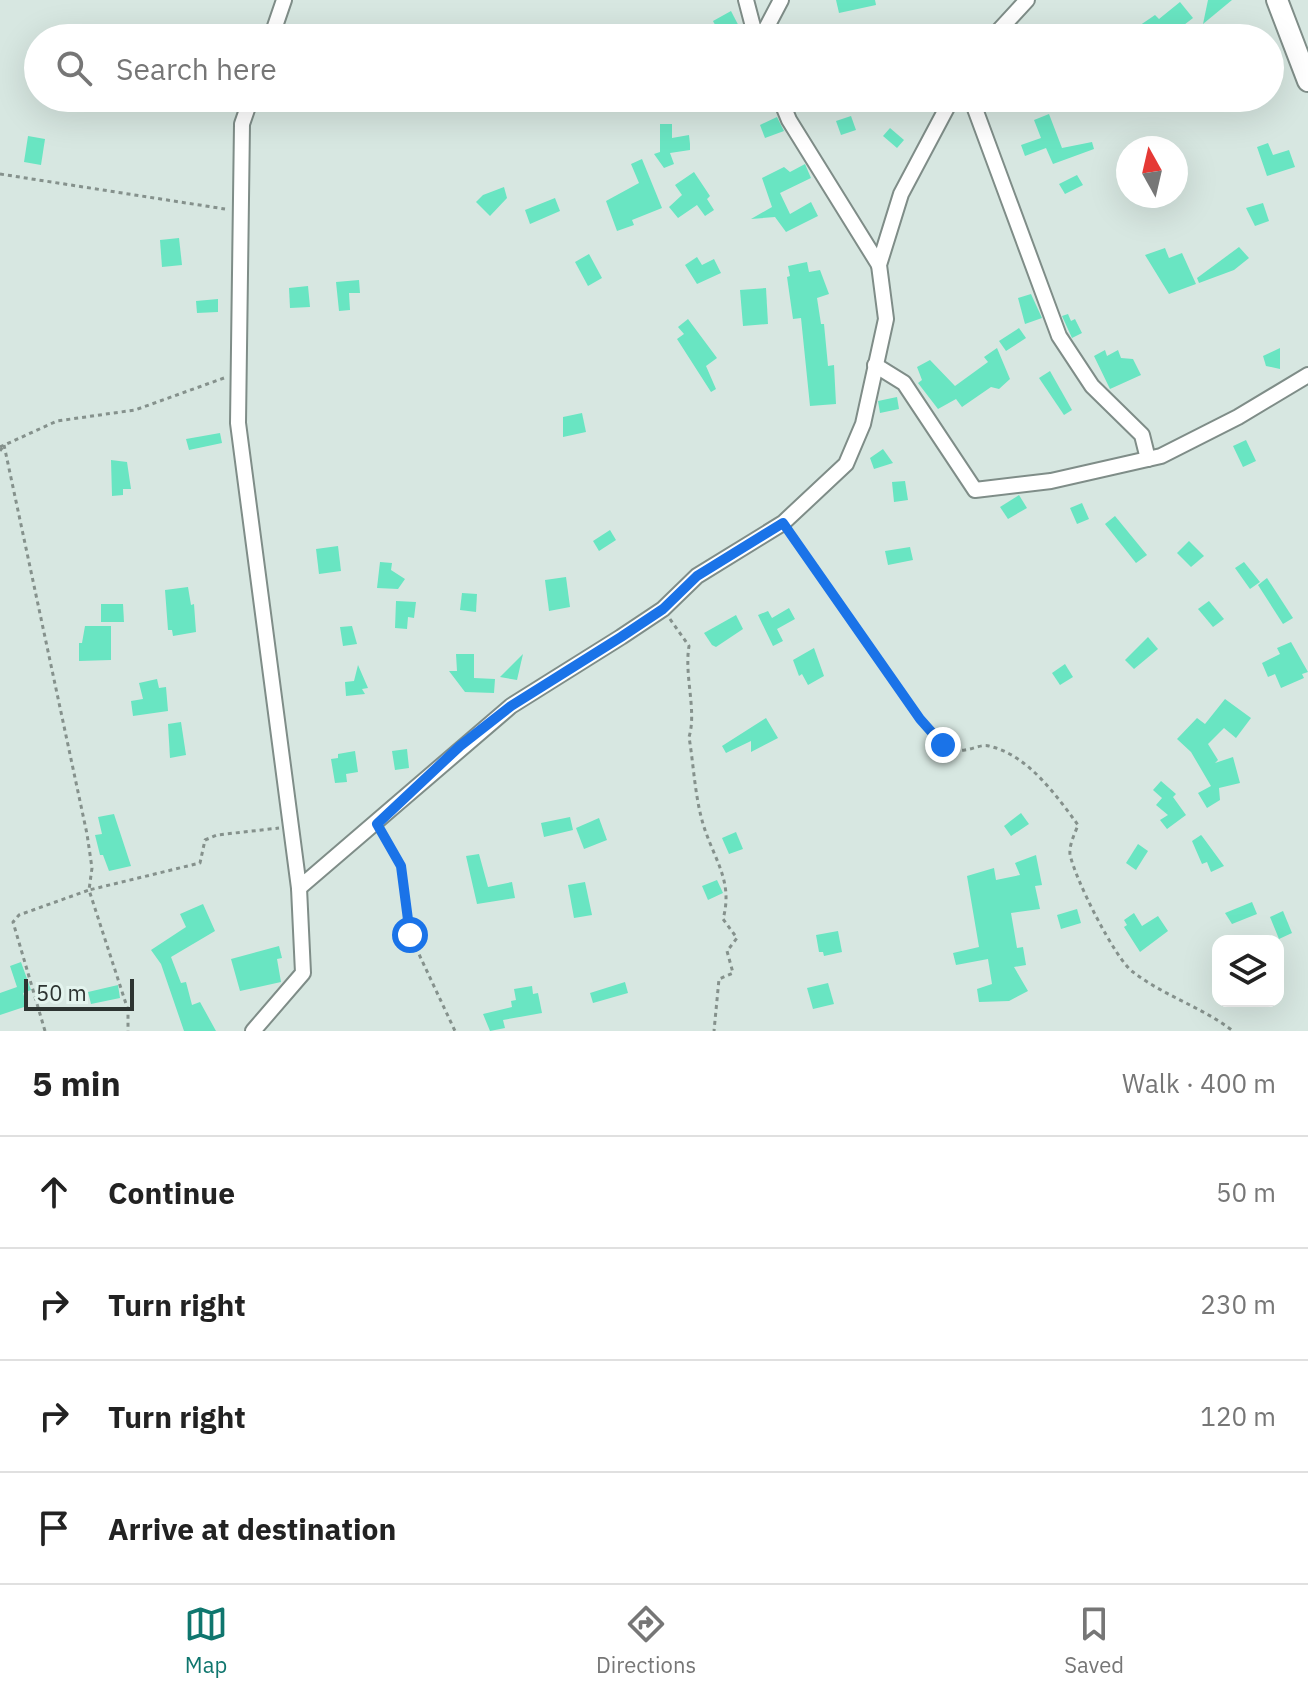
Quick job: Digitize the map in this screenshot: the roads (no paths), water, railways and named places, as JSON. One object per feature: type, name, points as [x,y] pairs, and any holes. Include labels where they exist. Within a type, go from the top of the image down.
[{"type":"main road","points":[[1277,0],[1308,81]]},
{"type":"street","points":[[276,24],[284,0]]},
{"type":"street","points":[[746,0],[754,24]]},
{"type":"street","points":[[766,24],[781,0]]},
{"type":"street","points":[[1005,24],[1027,0]]},
{"type":"street","points":[[246,112],[242,124],[238,423],[299,888],[303,973],[253,1031]]},
{"type":"street","points":[[787,112],[810,156],[879,265]]},
{"type":"street","points":[[299,888],[377,824],[460,746],[511,706],[663,609],[697,576],[783,523],[846,464],[863,424],[886,319],[879,265],[901,194],[945,112]]},
{"type":"street","points":[[976,112],[1059,336],[1092,386],[1142,435],[1148,459]]},
{"type":"street","points":[[875,365],[904,383],[975,490],[1051,481],[1161,456],[1238,417],[1308,375]]}]
